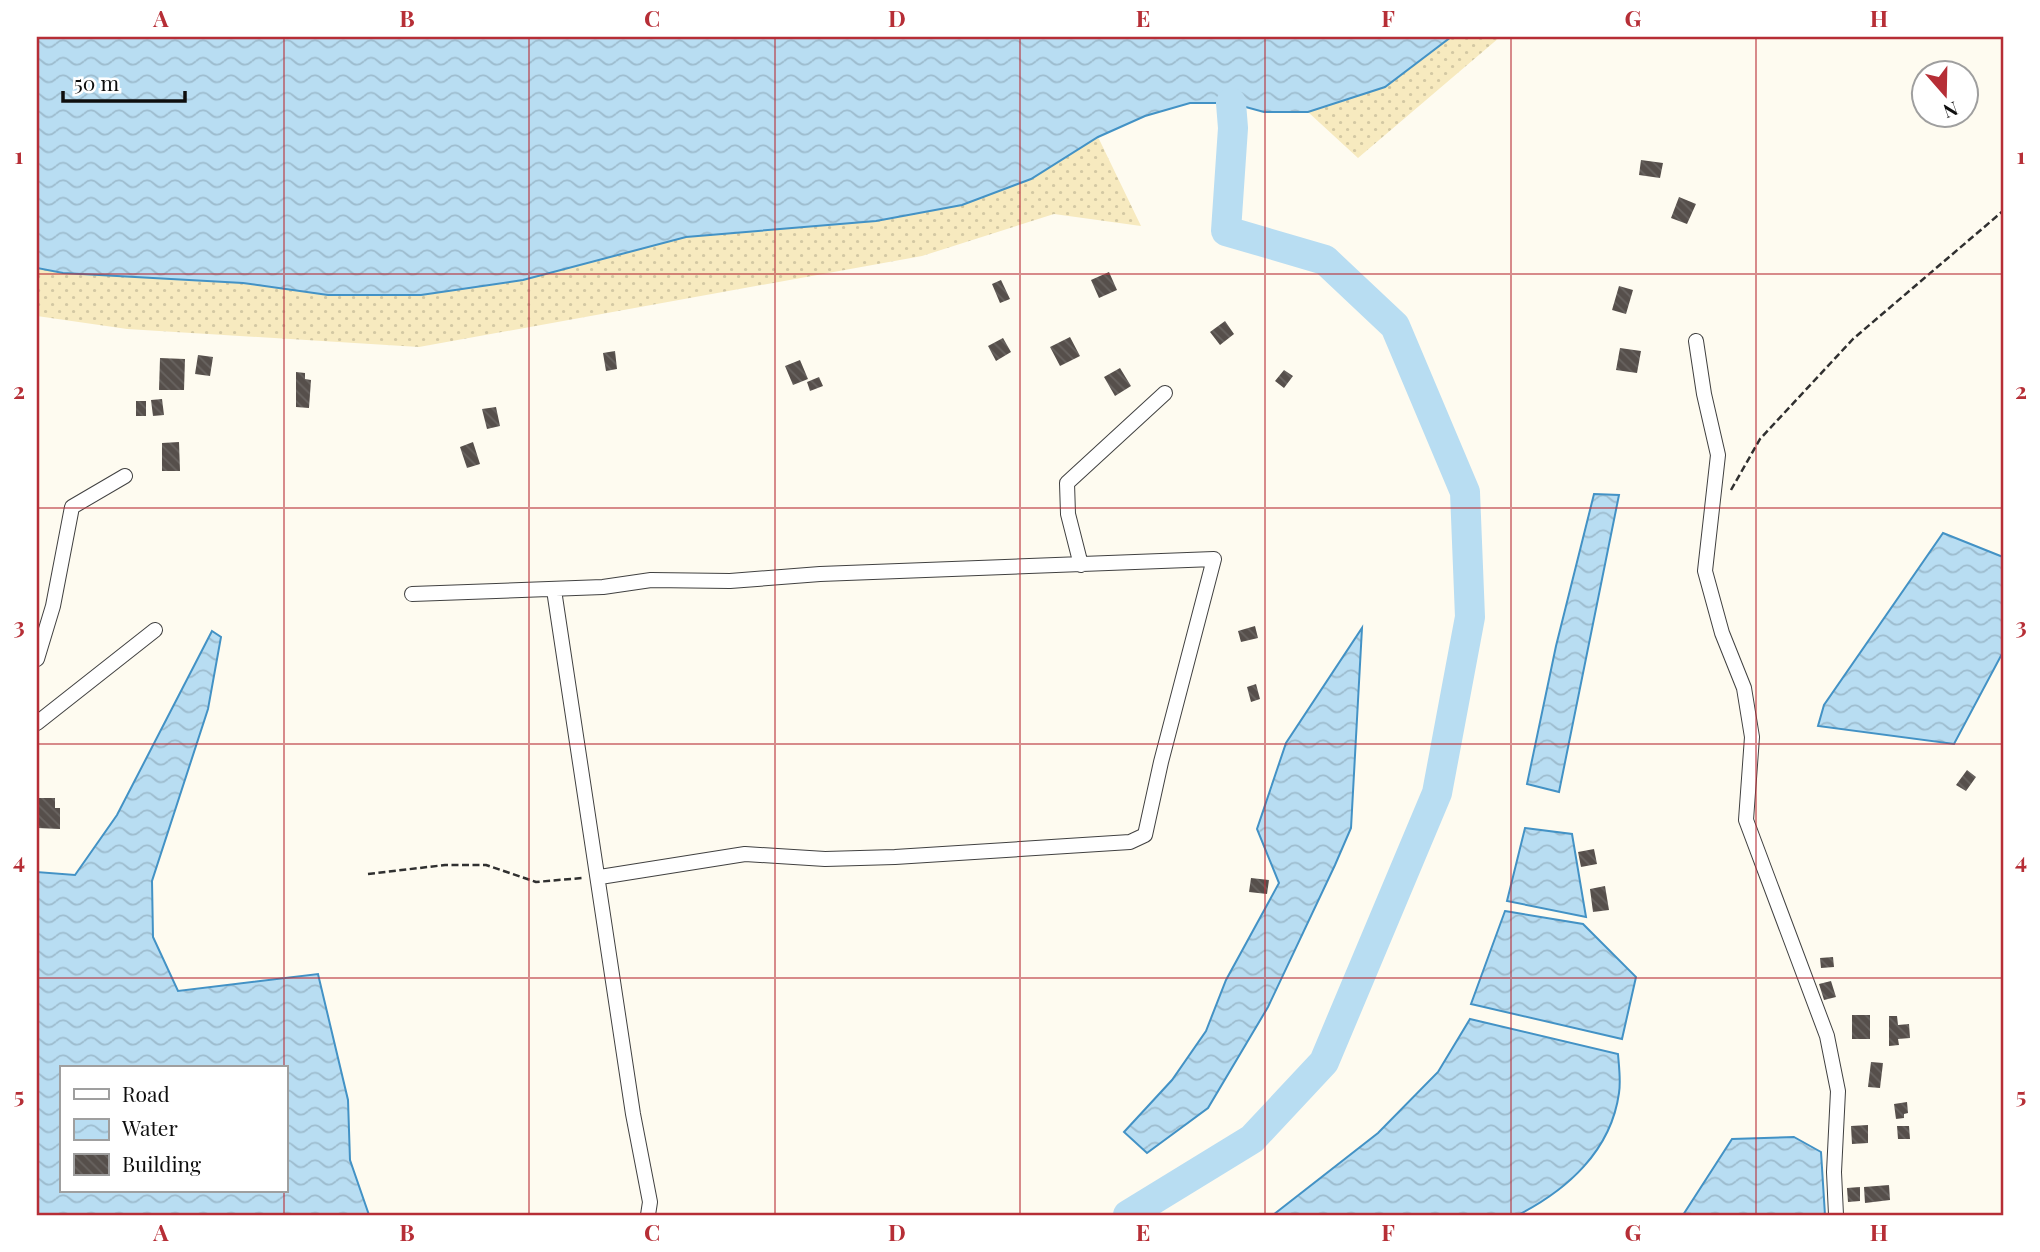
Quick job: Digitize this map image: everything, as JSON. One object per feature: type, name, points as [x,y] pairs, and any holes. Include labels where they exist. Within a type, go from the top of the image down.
[{"type":"street","points":[[1696,341],[1704,394],[1718,455],[1705,571],[1722,633],[1744,688],[1752,737],[1746,820],[1827,1037],[1838,1091],[1833,1172],[1836,1215]]},
{"type":"street","points":[[1081,565],[1068,514],[1067,483],[1166,393]]},
{"type":"street","points":[[37,659],[53,606],[72,507],[125,476]]},
{"type":"street","points":[[412,594],[554,590],[651,580],[730,581],[1214,559],[1161,762],[1145,835],[1130,842],[894,857],[825,859],[745,854],[600,877]]},
{"type":"street","points":[[554,590],[600,877],[634,1114],[650,1202],[648,1215]]},
{"type":"street","points":[[37,723],[155,630]]},
{"type":"path","points":[[1729,493],[1760,439],[1853,339],[2003,211]]},
{"type":"path","points":[[368,874],[445,865],[486,865],[536,882],[600,877]]},
{"type":"sand","points":[[1451,37],[1500,37],[1358,158],[1308,112],[1385,87]]},
{"type":"sand","points":[[1098,137],[1141,226],[1054,214],[922,256],[419,347],[127,329],[37,316],[37,268],[63,273],[243,283],[328,295],[421,295],[523,280],[686,237],[876,221],[1031,179]]},
{"type":"water","points":[[37,37],[1451,37],[1385,87],[1308,112],[1264,112],[1231,103],[1190,103],[1145,116],[1098,137],[1031,179],[962,205],[876,221],[686,237],[523,280],[421,295],[328,295],[243,283],[63,273],[37,268]]},
{"type":"water","points":[[1594,494],[1619,495],[1559,792],[1527,784],[1556,646]]},
{"type":"water","points":[[1943,533],[2003,557],[2003,652],[1954,744],[1818,726],[1824,705]]},
{"type":"water","points":[[1362,628],[1351,828],[1268,1007],[1208,1108],[1147,1153],[1124,1132],[1172,1080],[1206,1031],[1226,980],[1279,883],[1257,829],[1286,743]]},
{"type":"water","points":[[212,631],[221,637],[208,709],[152,881],[153,937],[178,991],[318,974],[348,1100],[350,1160],[369,1215],[37,1215],[37,872],[75,875],[117,815]]},
{"type":"water","points":[[1525,828],[1572,834],[1586,917],[1507,901]]},
{"type":"water","points":[[1505,911],[1583,924],[1636,977],[1622,1039],[1471,1004]]},
{"type":"water","points":[[1470,1019],[1618,1054],[1620,1088],[1607,1133],[1584,1166],[1569,1181],[1518,1215],[1273,1215],[1378,1133],[1438,1072]]},
{"type":"water","points":[[1794,1137],[1821,1152],[1825,1215],[1683,1215],[1732,1139]]},
{"type":"building","points":[[1641,160],[1663,163],[1660,178],[1639,175]]},
{"type":"building","points":[[1679,197],[1696,204],[1687,224],[1671,218]]},
{"type":"building","points":[[1109,272],[1117,290],[1099,298],[1091,280]]},
{"type":"building","points":[[1001,280],[1010,299],[1000,303],[992,284]]},
{"type":"building","points":[[1619,286],[1633,290],[1626,314],[1612,310]]},
{"type":"building","points":[[1225,321],[1234,334],[1220,345],[1210,332]]},
{"type":"building","points":[[1070,337],[1080,356],[1060,366],[1050,347]]},
{"type":"building","points":[[1003,338],[1011,352],[996,361],[988,346]]},
{"type":"building","points":[[1620,348],[1641,351],[1637,373],[1616,370]]},
{"type":"building","points":[[615,351],[617,369],[606,371],[603,353]]},
{"type":"building","points":[[198,355],[213,357],[210,376],[195,374]]},
{"type":"building","points":[[160,358],[185,359],[184,390],[159,390]]},
{"type":"building","points":[[800,360],[808,379],[793,385],[785,366]]},
{"type":"building","points":[[1120,368],[1131,386],[1115,396],[1104,377]]},
{"type":"building","points":[[1284,370],[1293,376],[1284,388],[1275,381]]},
{"type":"building","points":[[296,372],[305,373],[305,379],[311,380],[309,408],[296,407]]},
{"type":"building","points":[[819,377],[823,386],[810,391],[807,382]]},
{"type":"building","points":[[162,399],[164,415],[153,416],[151,400]]},
{"type":"building","points":[[136,401],[146,401],[146,416],[136,416]]},
{"type":"building","points":[[496,407],[500,426],[487,429],[482,409]]},
{"type":"building","points":[[179,442],[180,471],[162,471],[162,443]]},
{"type":"building","points":[[473,442],[480,464],[467,468],[460,447]]},
{"type":"building","points":[[1255,626],[1258,638],[1241,642],[1238,631]]},
{"type":"building","points":[[1256,684],[1260,699],[1251,702],[1247,687]]},
{"type":"building","points":[[1967,770],[1976,777],[1966,791],[1956,785]]},
{"type":"building","points":[[37,798],[55,798],[55,808],[60,808],[60,829],[37,828]]},
{"type":"building","points":[[1594,849],[1597,864],[1581,867],[1578,852]]},
{"type":"building","points":[[1251,878],[1269,880],[1267,894],[1249,892]]},
{"type":"building","points":[[1605,886],[1609,910],[1593,912],[1590,889]]},
{"type":"building","points":[[1833,957],[1834,967],[1821,968],[1820,958]]},
{"type":"building","points":[[1831,981],[1836,997],[1824,1000],[1819,984]]},
{"type":"building","points":[[1852,1015],[1870,1015],[1870,1039],[1852,1039]]},
{"type":"building","points":[[1889,1016],[1897,1016],[1898,1025],[1909,1024],[1910,1038],[1898,1039],[1899,1045],[1889,1046]]},
{"type":"building","points":[[1871,1062],[1883,1063],[1880,1088],[1868,1087]]},
{"type":"building","points":[[1907,1102],[1908,1113],[1904,1114],[1904,1118],[1896,1119],[1894,1104]]},
{"type":"building","points":[[1868,1125],[1868,1143],[1852,1144],[1851,1126]]},
{"type":"building","points":[[1897,1126],[1909,1126],[1910,1139],[1898,1139]]},
{"type":"building","points":[[1889,1185],[1890,1200],[1865,1203],[1864,1187]]},
{"type":"building","points":[[1860,1187],[1860,1201],[1848,1202],[1847,1188]]},
{"type":"waterway","points":[[1128,1215],[1252,1139],[1324,1062],[1437,793],[1470,617],[1465,492],[1395,326],[1325,260],[1226,231],[1233,128],[1231,103]]}]
